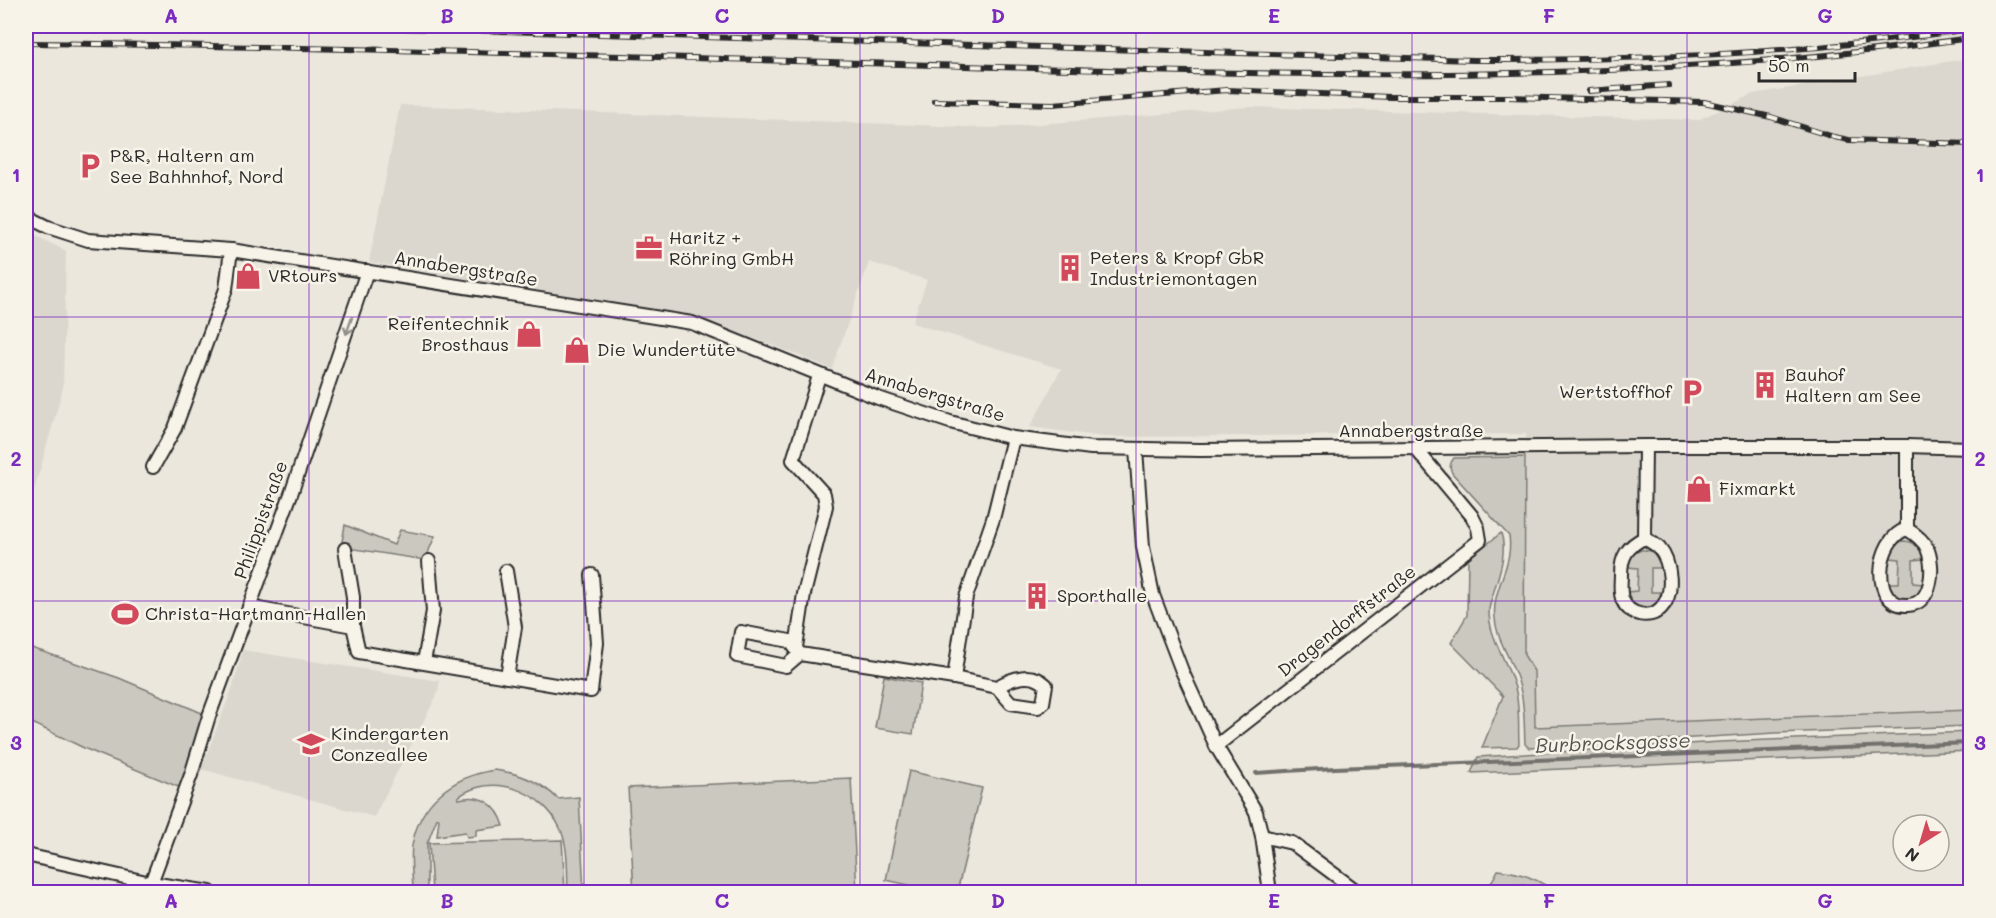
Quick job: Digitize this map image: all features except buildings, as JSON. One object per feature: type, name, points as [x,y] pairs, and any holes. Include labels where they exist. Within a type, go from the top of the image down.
[{"type":"street","name":"Annabergstraße","points":[[26,216],[48,227],[88,240],[231,250],[692,323],[819,376],[950,422],[1013,438],[1091,447],[1136,449],[1645,446],[1971,448]]},
{"type":"street","points":[[153,467],[175,428],[226,289],[231,250]]},
{"type":"street","name":"Philippistraße","points":[[151,888],[209,716],[291,494],[368,271]]},
{"type":"street","points":[[819,376],[793,460],[824,494],[826,506],[804,594],[798,651],[998,687]]},
{"type":"street","points":[[954,678],[966,597],[993,519],[1013,438]]},
{"type":"street","points":[[1644,538],[1645,446]]},
{"type":"street","points":[[1907,446],[1907,530]]},
{"type":"street","points":[[1136,449],[1143,547],[1153,595],[1182,671],[1216,746],[1256,812],[1270,892]]},
{"type":"street","name":"Dragendorffstraße","points":[[1216,746],[1480,540],[1478,528],[1472,516],[1416,449]]},
{"type":"street","points":[[1907,530],[1921,540],[1927,548],[1930,584],[1925,597],[1906,606],[1890,599],[1882,582],[1883,556],[1886,548],[1899,532],[1907,530]]},
{"type":"street","points":[[1644,538],[1658,547],[1667,560],[1669,570],[1668,593],[1663,607],[1657,612],[1644,616],[1627,608],[1620,592],[1621,566],[1624,557],[1632,544],[1644,538]]},
{"type":"street","points":[[345,549],[353,597],[353,626],[359,652],[591,691],[597,643],[592,575]]},
{"type":"street","points":[[424,662],[433,611],[429,561]]},
{"type":"street","points":[[506,571],[515,627],[507,677]]},
{"type":"street","points":[[249,607],[353,626]]},
{"type":"street","points":[[1262,836],[1292,843],[1358,892]]},
{"type":"street","points":[[26,855],[151,888],[210,892]]},
{"type":"shaded area","points":[[1970,58],[1970,710],[1535,727],[1534,671],[1524,656],[1526,434],[1104,437],[1030,427],[1061,369],[912,323],[927,280],[869,262],[832,369],[690,316],[369,262],[400,105],[992,128],[1249,107],[1698,120],[1753,94]]},
{"type":"shaded area","points":[[26,231],[66,251],[63,388],[26,519]]},
{"type":"shaded area","points":[[1525,457],[1524,655],[1534,671],[1535,727],[1970,710],[1970,726],[1775,733],[1529,748],[1525,744],[1522,695],[1499,636],[1495,618],[1496,597],[1510,547],[1509,536],[1452,473],[1450,466],[1454,458]]},
{"type":"shaded area","points":[[345,525],[394,545],[400,530],[435,536],[425,560],[341,547]]},
{"type":"shaded area","points":[[1501,533],[1502,561],[1489,609],[1495,640],[1517,695],[1519,744],[1517,747],[1482,748],[1503,696],[1451,643],[1467,615],[1468,559]]},
{"type":"shaded area","points":[[1902,541],[1917,546],[1923,559],[1913,560],[1913,583],[1923,584],[1921,591],[1915,597],[1905,601],[1892,594],[1889,583],[1899,583],[1900,559],[1890,558],[1895,545]]},
{"type":"shaded area","points":[[1641,550],[1655,554],[1661,568],[1651,568],[1651,592],[1661,592],[1658,602],[1643,609],[1631,602],[1627,592],[1637,591],[1638,568],[1628,567],[1633,554]]},
{"type":"shaded area","points":[[26,646],[119,678],[209,716],[186,790],[86,749],[26,720]]},
{"type":"shaded area","name":"Kindergarten Conzeallee","points":[[243,650],[440,681],[437,695],[374,817],[201,769],[233,686]]},
{"type":"shaded area","points":[[884,676],[921,683],[913,734],[875,728]]},
{"type":"shaded area","points":[[1970,732],[1970,751],[1471,773],[1478,757],[1720,742]]},
{"type":"shaded area","points":[[495,770],[529,779],[544,787],[558,799],[579,797],[584,892],[568,892],[567,860],[563,835],[552,815],[542,804],[515,789],[486,786],[471,789],[458,797],[459,799],[481,799],[488,802],[498,812],[504,826],[476,830],[476,836],[467,837],[465,832],[437,836],[439,819],[437,818],[427,844],[427,892],[413,892],[412,846],[422,816],[430,804],[452,785],[465,778]]},
{"type":"shaded area","points":[[909,771],[982,788],[957,892],[941,892],[886,880]]},
{"type":"shaded area","points":[[851,778],[857,892],[634,892],[628,788]]},
{"type":"shaded area","points":[[562,840],[565,892],[432,892],[429,843]]},
{"type":"shaded area","points":[[1498,870],[1528,877],[1555,892],[1523,885],[1491,883]]},
{"type":"waterway","name":"Burbrocksgosse","points":[[1256,773],[1970,743]]},
{"type":"railway","points":[[335,26],[1474,60],[1598,59],[1723,54],[1908,38],[1970,29]]},
{"type":"railway","points":[[26,43],[378,50],[1217,73],[1468,74],[1594,71],[1719,64],[1845,53],[1970,38]]},
{"type":"railway","points":[[1589,91],[1669,85]]},
{"type":"railway","points":[[934,101],[1053,104],[1227,90],[1390,97],[1508,97],[1704,102],[1771,117],[1849,140],[1970,144]]},
{"type":"place","name":"P&R, Haltern am See Bahhnhof, Nord","points":[[90,166]]},
{"type":"place","name":"Haritz + Röhring GmbH","points":[[649,248]]},
{"type":"place","name":"Peters & Kropf GbR Industriemontagen","points":[[1070,268]]},
{"type":"place","name":"VRtours","points":[[248,276]]},
{"type":"place","name":"Reifentechnik Brosthaus","points":[[529,334]]},
{"type":"place","name":"Die Wundertüte","points":[[577,350]]},
{"type":"place","name":"Bauhof Haltern am See","points":[[1765,385]]},
{"type":"place","name":"Wertstoffhof","points":[[1692,392]]},
{"type":"place","name":"Fixmarkt","points":[[1699,489]]},
{"type":"place","name":"Sporthalle","points":[[1037,596]]},
{"type":"place","name":"Christa-Hartmann-Hallen","points":[[125,614]]},
{"type":"place","name":"Kindergarten Conzeallee","points":[[311,744]]}]
